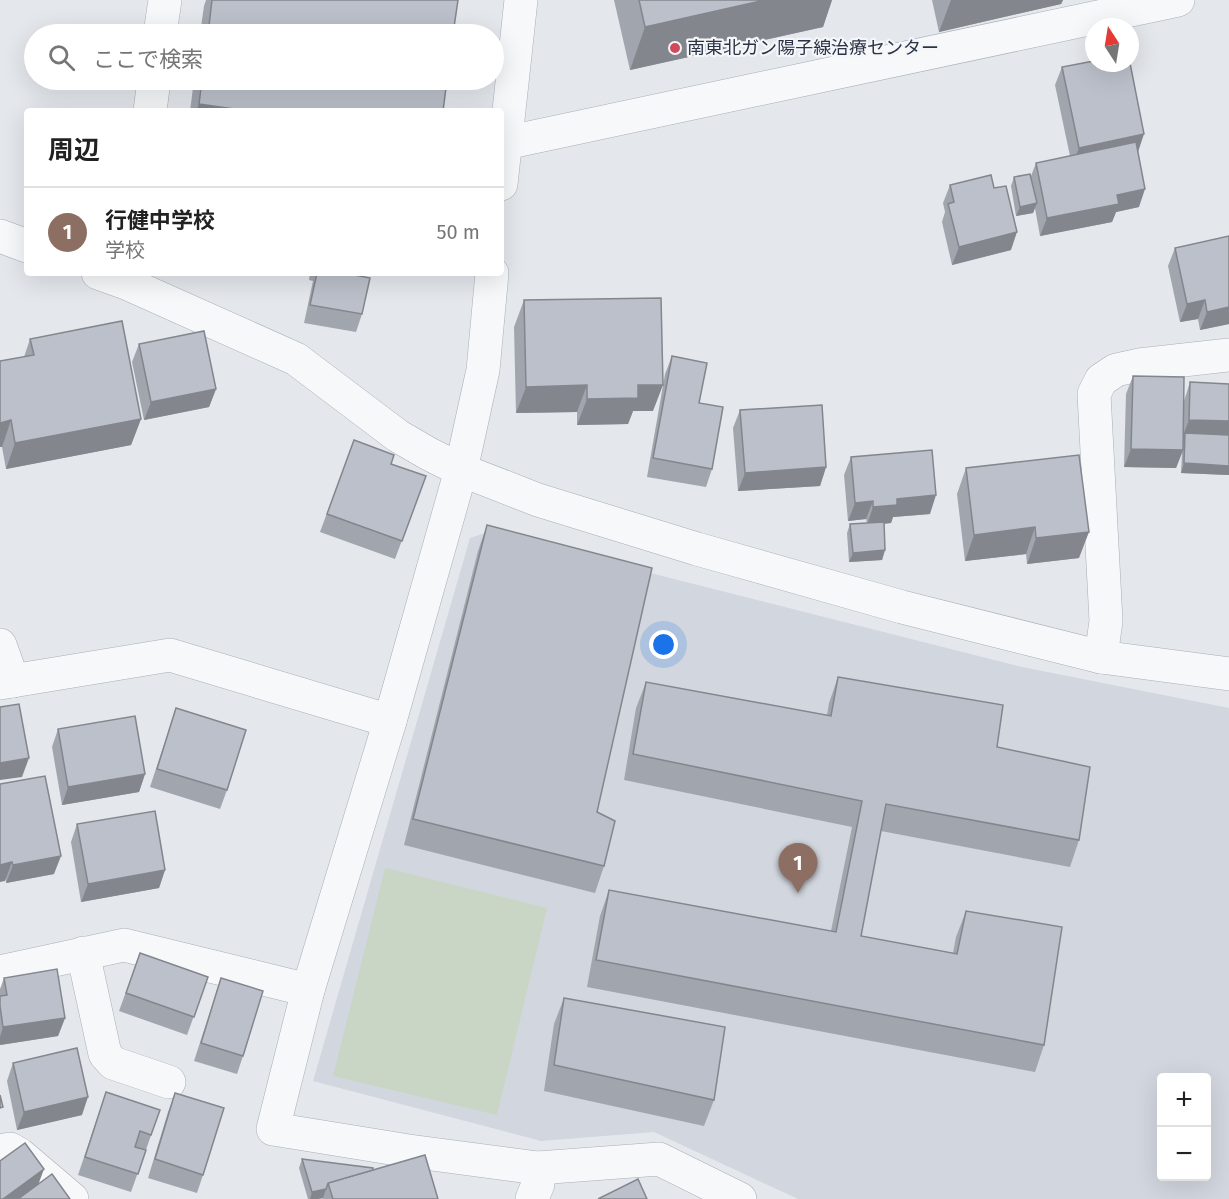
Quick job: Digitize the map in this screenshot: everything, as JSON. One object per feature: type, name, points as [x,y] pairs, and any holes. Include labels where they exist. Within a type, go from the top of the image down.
[{"type":"street","points":[[161,24],[165,0]]},
{"type":"street","points":[[504,153],[521,0]]},
{"type":"street","points":[[505,143],[1178,0]]},
{"type":"street","points":[[150,108],[153,90]]},
{"type":"street","points":[[0,236],[24,245]]},
{"type":"street","points":[[117,276],[296,359],[398,436],[461,470],[538,500],[697,549],[902,607],[1101,657],[1229,674]]},
{"type":"street","points":[[492,276],[483,370],[461,470],[390,721],[308,990],[273,1129],[409,1151],[535,1184],[659,1159],[740,1199]]},
{"type":"street","points":[[1101,657],[1106,621],[1094,394],[1101,380],[1116,370],[1139,365],[1229,356]]},
{"type":"street","points":[[0,645],[6,682],[170,655],[390,721]]},
{"type":"street","points":[[0,972],[124,945],[308,990]]},
{"type":"street","points":[[83,954],[105,1054],[113,1063],[169,1082]]},
{"type":"street","points":[[0,1152],[10,1149],[19,1154],[72,1199]]},
{"type":"shaded area","points":[[488,532],[1022,667],[1229,708],[1229,1199],[798,1199],[654,1132],[541,1141],[313,1081],[470,538]]},
{"type":"green space","points":[[385,868],[547,908],[497,1115],[333,1076]]},
{"type":"building","points":[[212,0],[458,0],[454,24],[209,24]]},
{"type":"building","points":[[639,0],[765,0],[645,27]]},
{"type":"building","points":[[1085,63],[1085,72],[1132,72],[1144,134],[1079,148],[1062,67]]},
{"type":"building","points":[[201,90],[446,90],[443,108],[227,108],[199,104]]},
{"type":"building","points":[[1136,142],[1145,189],[1117,195],[1119,204],[1047,218],[1036,163]]},
{"type":"building","points":[[1030,174],[1037,203],[1020,207],[1014,177]]},
{"type":"building","points":[[991,175],[994,188],[1006,186],[1017,232],[959,247],[948,204],[954,202],[950,185]]},
{"type":"building","points":[[1229,236],[1229,307],[1207,312],[1205,300],[1187,304],[1175,248]]},
{"type":"building","points":[[316,276],[370,278],[362,314],[310,305]]},
{"type":"building","points":[[661,298],[663,385],[638,385],[638,398],[587,399],[587,385],[526,387],[524,300]]},
{"type":"building","points":[[122,321],[141,419],[15,443],[11,420],[0,423],[0,361],[34,355],[30,339]]},
{"type":"building","points":[[204,331],[216,389],[151,402],[139,344]]},
{"type":"building","points":[[672,356],[707,363],[699,403],[723,407],[712,469],[653,458]]},
{"type":"building","points":[[1133,376],[1184,377],[1183,450],[1131,449]]},
{"type":"building","points":[[1190,382],[1229,384],[1229,421],[1189,420]]},
{"type":"building","points":[[822,405],[826,467],[745,473],[740,410]]},
{"type":"building","points":[[1185,433],[1229,435],[1229,466],[1184,463]]},
{"type":"building","points":[[354,440],[394,455],[391,464],[426,476],[402,541],[327,514]]},
{"type":"building","points":[[932,450],[936,495],[897,499],[897,505],[873,507],[873,501],[855,503],[851,457]]},
{"type":"building","points":[[1079,455],[1089,532],[1036,538],[1035,527],[974,535],[966,468]]},
{"type":"building","points":[[884,522],[885,550],[853,553],[850,524]]},
{"type":"building","points":[[487,525],[652,568],[597,812],[615,821],[604,866],[413,819]]},
{"type":"building","points":[[838,677],[1003,705],[997,747],[1090,767],[1079,840],[886,804],[861,936],[957,954],[966,911],[1062,927],[1044,1045],[596,960],[609,890],[836,932],[862,801],[633,754],[646,682],[831,716]]},
{"type":"building","points":[[19,704],[29,758],[0,763],[0,707]]},
{"type":"building","points":[[176,708],[246,730],[227,790],[157,769]]},
{"type":"building","points":[[135,716],[145,774],[68,787],[58,729]]},
{"type":"building","points":[[45,776],[61,856],[13,865],[12,862],[0,865],[0,784]]},
{"type":"building","points":[[155,811],[165,870],[88,884],[77,824]]},
{"type":"building","points":[[140,953],[208,977],[194,1017],[126,993]]},
{"type":"building","points":[[57,969],[65,1018],[3,1027],[0,996],[7,995],[4,978]]},
{"type":"building","points":[[221,978],[263,991],[243,1056],[201,1043]]},
{"type":"building","points":[[564,998],[725,1027],[714,1100],[554,1065]]},
{"type":"building","points":[[77,1048],[88,1097],[24,1112],[13,1063]]},
{"type":"building","points":[[106,1092],[160,1110],[151,1135],[140,1131],[135,1147],[146,1150],[138,1174],[85,1157]]},
{"type":"building","points":[[175,1093],[224,1108],[203,1175],[155,1159]]},
{"type":"building","points":[[25,1143],[44,1169],[0,1199],[0,1161]]},
{"type":"building","points":[[425,1155],[438,1199],[333,1199],[328,1183]]},
{"type":"building","points":[[302,1159],[373,1168],[373,1170],[328,1183],[326,1189],[312,1192]]},
{"type":"building","points":[[52,1174],[70,1199],[18,1199]]},
{"type":"building","points":[[638,1179],[647,1199],[598,1199]]},
{"type":"place","name":"南東北ガン陽子線治療センター","points":[[675,48]]},
{"type":"place","name":"行健中学校","points":[[798,893]]}]
